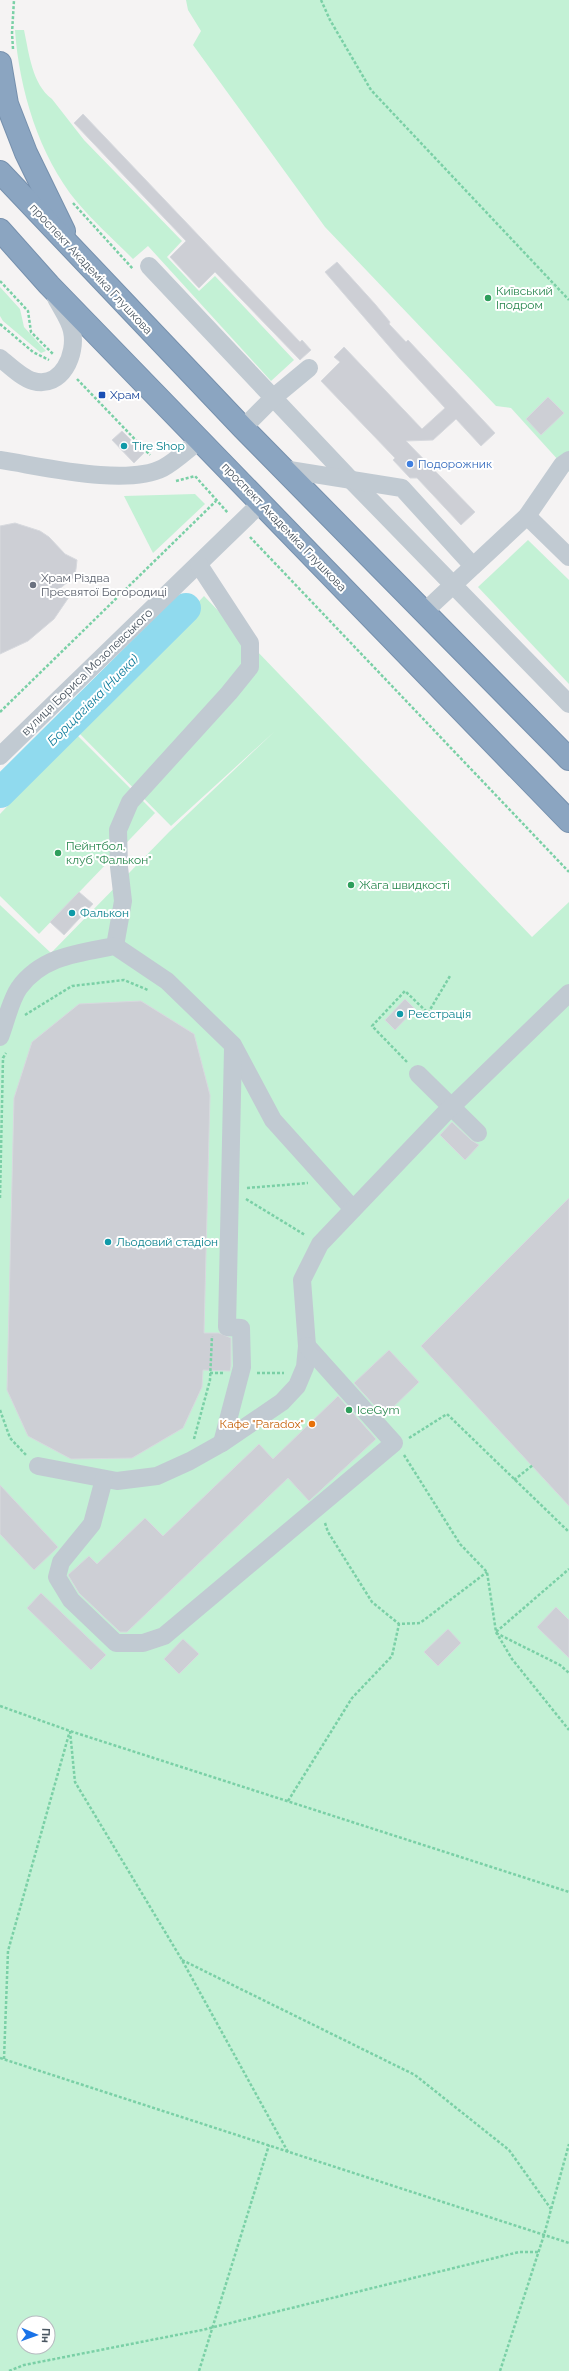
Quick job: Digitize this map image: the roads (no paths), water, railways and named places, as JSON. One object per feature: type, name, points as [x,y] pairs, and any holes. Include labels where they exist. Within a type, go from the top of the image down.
[{"type":"highway","points":[[0,63],[7,104],[26,153],[76,254]]},
{"type":"highway","name":"проспект Академіка Глушкова","points":[[0,172],[76,254],[243,428],[569,759]]},
{"type":"highway","name":"проспект Академіка Глушкова","points":[[0,230],[49,285],[569,821]]},
{"type":"street","points":[[149,266],[350,479],[569,704]]},
{"type":"street","points":[[0,358],[32,381],[45,382],[56,377],[66,367],[74,348],[72,329],[49,285]]},
{"type":"street","points":[[243,428],[274,397],[309,368]]},
{"type":"street","points":[[0,460],[83,473],[118,475],[141,474],[163,468],[200,440]]},
{"type":"street","points":[[424,612],[527,516],[562,465],[569,460]]},
{"type":"street","points":[[283,469],[402,488],[473,566]]},
{"type":"street","name":"вулиця Бориса Мозолевського","points":[[0,756],[199,566],[260,504]]},
{"type":"street","points":[[527,516],[569,557]]},
{"type":"street","points":[[115,946],[123,901],[119,867],[118,830],[130,802],[229,693],[250,667],[250,643],[199,566]]},
{"type":"street","points":[[3,1044],[19,988],[42,965],[79,953],[115,946],[167,981],[233,1045],[273,1120],[353,1210]]},
{"type":"street","points":[[38,1466],[117,1481],[157,1476],[190,1461],[222,1443],[282,1402],[297,1386],[305,1367],[307,1346],[302,1280],[320,1244],[452,1108],[569,993]]},
{"type":"street","points":[[222,1443],[242,1367],[241,1328],[227,1327],[233,1045]]},
{"type":"street","points":[[418,1074],[478,1133]]},
{"type":"street","points":[[104,1479],[92,1524],[61,1562],[57,1578],[71,1600],[116,1643],[143,1643],[164,1636],[394,1443],[307,1346]]},
{"type":"waterway","name":"Борщагівка (Нивка)","points":[[0,793],[186,608]]},
{"type":"place","name":"Київський Іподром","points":[[488,298]]},
{"type":"place","name":"Храм","points":[[102,395]]},
{"type":"place","name":"Tire Shop","points":[[124,446]]},
{"type":"place","name":"Подорожник","points":[[410,464]]},
{"type":"place","name":"Храм Різдва Пресвятої Богородиці","points":[[33,585]]},
{"type":"place","name":"Пейнтбол, клуб \"Фалькон\"","points":[[58,853]]},
{"type":"place","name":"Жага швидкості","points":[[351,885]]},
{"type":"place","name":"Фалькон","points":[[72,913]]},
{"type":"place","name":"Реєстрація","points":[[400,1014]]},
{"type":"place","name":"Льодовий стадіон","points":[[108,1242]]},
{"type":"place","name":"IceGym","points":[[349,1410]]},
{"type":"place","name":"Кафе \"Paradox\"","points":[[312,1424]]}]
